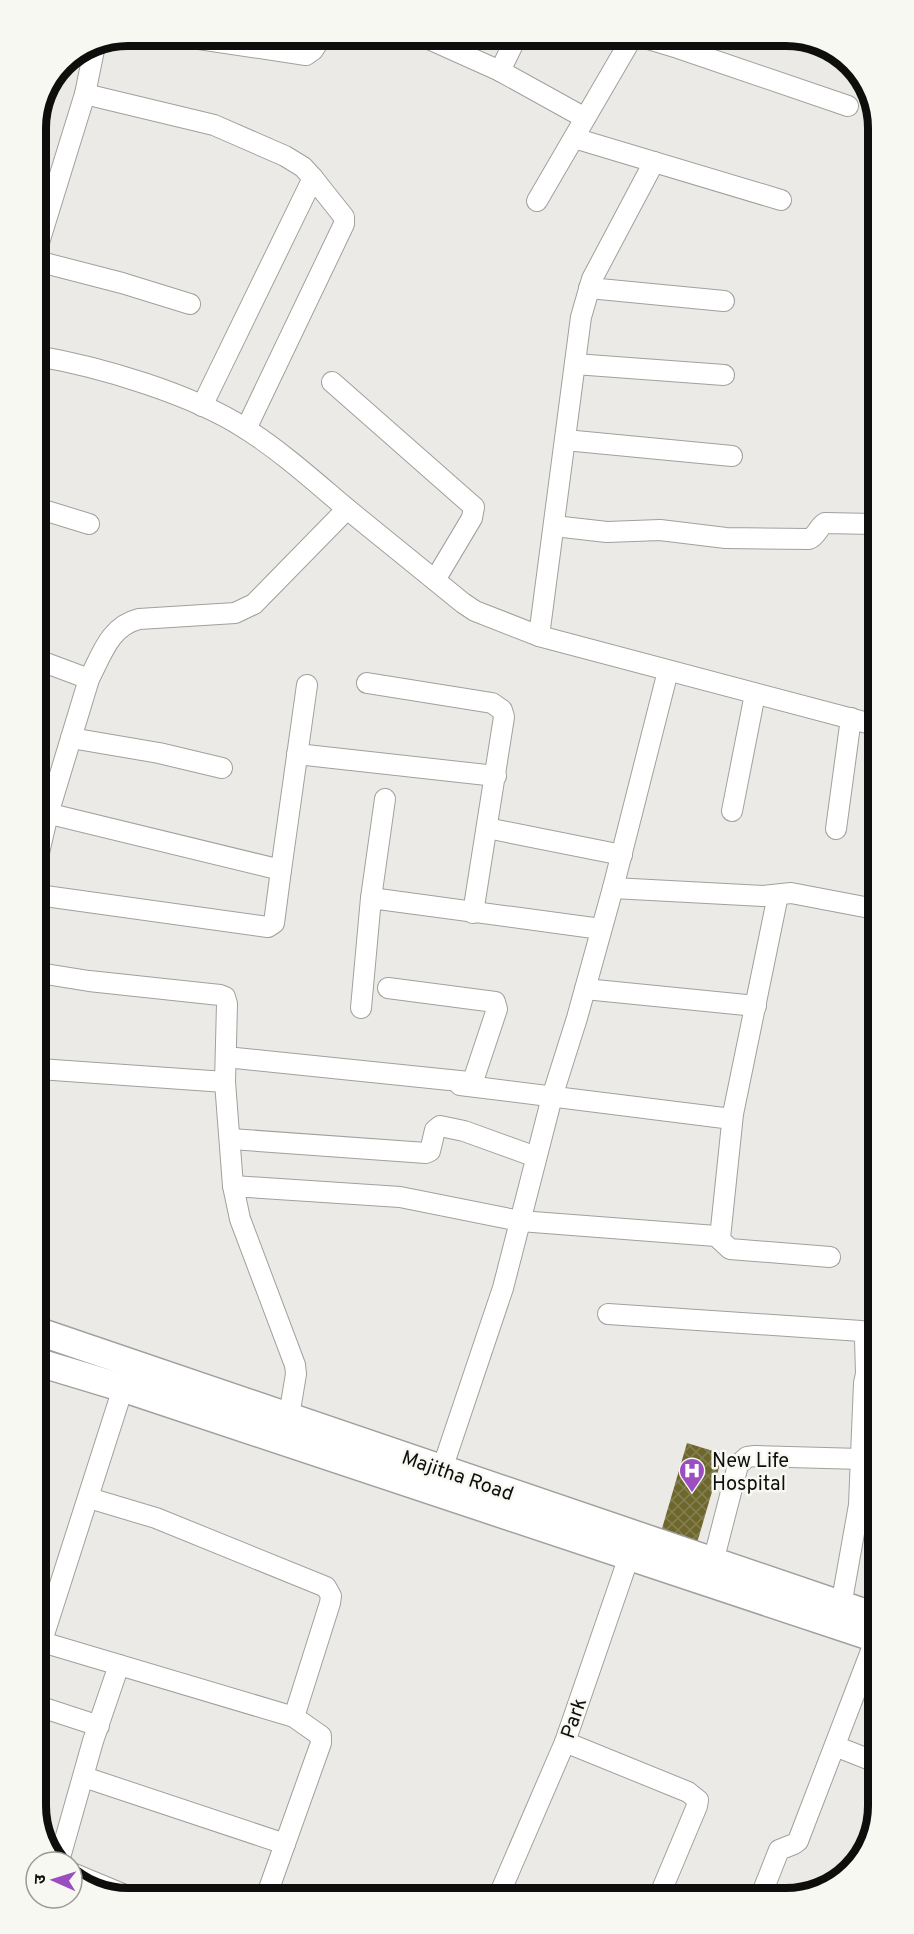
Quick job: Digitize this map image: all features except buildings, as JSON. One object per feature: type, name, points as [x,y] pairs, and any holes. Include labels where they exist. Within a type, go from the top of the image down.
[{"type":"main road","name":"Majitha Road","points":[[47,1334],[289,1416],[439,1481]]},
{"type":"main road","name":"Majitha Road","points":[[47,1365],[439,1481],[839,1615]]},
{"type":"main road","name":"Majitha Road","points":[[633,1546],[713,1562],[868,1627]]},
{"type":"street","points":[[249,47],[306,56],[315,47]]},
{"type":"street","points":[[447,47],[500,71],[585,118]]},
{"type":"street","points":[[500,71],[512,47]]},
{"type":"street","points":[[537,201],[627,47]]},
{"type":"street","points":[[675,47],[848,106]]},
{"type":"street","points":[[47,217],[85,94],[93,55]]},
{"type":"street","points":[[85,94],[214,125],[285,156],[303,166],[344,217],[344,224],[246,429]]},
{"type":"street","points":[[574,138],[781,200]]},
{"type":"street","points":[[539,636],[581,317],[589,288],[654,162]]},
{"type":"street","points":[[202,406],[313,178]]},
{"type":"street","points":[[47,264],[190,304]]},
{"type":"street","points":[[589,288],[724,301]]},
{"type":"street","points":[[47,358],[80,365],[146,385],[202,406],[246,429],[475,611],[539,636],[868,723]]},
{"type":"street","points":[[575,364],[724,375]]},
{"type":"street","points":[[332,382],[474,507],[472,518],[435,580]]},
{"type":"street","points":[[565,440],[732,456]]},
{"type":"street","points":[[47,802],[90,679],[105,648],[119,627],[139,619],[236,613],[247,609],[347,509]]},
{"type":"street","points":[[47,511],[89,524]]},
{"type":"street","points":[[554,526],[601,532],[660,530],[726,538],[799,539],[813,538],[820,526],[825,523],[868,524]]},
{"type":"street","points":[[47,663],[90,679]]},
{"type":"street","points":[[439,1481],[494,1319],[552,1097],[622,855],[668,671]]},
{"type":"street","points":[[367,683],[492,703],[498,705],[502,710],[504,717],[496,776],[473,913]]},
{"type":"street","points":[[47,896],[268,927],[274,923],[307,685]]},
{"type":"street","points":[[732,811],[755,694]]},
{"type":"street","points":[[836,830],[851,718]]},
{"type":"street","points":[[71,738],[159,753],[222,768]]},
{"type":"street","points":[[297,754],[496,776]]},
{"type":"street","points":[[361,1008],[371,898],[386,799]]},
{"type":"street","points":[[47,814],[281,870]]},
{"type":"street","points":[[487,828],[622,855]]},
{"type":"street","points":[[613,888],[763,896],[797,894],[868,908]]},
{"type":"street","points":[[720,1238],[732,1119],[778,895]]},
{"type":"street","points":[[371,898],[601,929]]},
{"type":"street","points":[[47,974],[222,995],[227,1004],[225,1082],[233,1186],[240,1219],[295,1365],[296,1374],[289,1416]]},
{"type":"street","points":[[226,1057],[473,1081],[497,1009],[495,1002],[388,988]]},
{"type":"street","points":[[585,989],[756,1006]]},
{"type":"street","points":[[300,1064],[732,1119]]},
{"type":"street","points":[[47,1070],[225,1082]]},
{"type":"street","points":[[231,1139],[426,1153],[430,1151],[435,1130],[441,1126],[464,1131],[536,1157]]},
{"type":"street","points":[[233,1186],[400,1197],[520,1221],[720,1238],[730,1249],[830,1257]]},
{"type":"street","points":[[608,1314],[861,1331],[868,1353]]},
{"type":"street","points":[[47,1626],[123,1388]]},
{"type":"street","points":[[839,1615],[868,1506],[861,1459],[868,1395]]},
{"type":"street","points":[[713,1562],[738,1465],[742,1461],[755,1456],[861,1459]]},
{"type":"street","points":[[88,1498],[156,1518],[326,1587],[331,1596],[330,1604],[294,1717]]},
{"type":"street","name":"Park","points":[[502,1888],[565,1742],[633,1546]]},
{"type":"street","points":[[47,1647],[119,1665],[294,1717],[321,1736],[321,1743],[270,1887]]},
{"type":"street","points":[[764,1888],[779,1850],[798,1841],[868,1656]]},
{"type":"street","points":[[62,1850],[119,1665]]},
{"type":"street","points":[[47,1709],[99,1726]]},
{"type":"street","points":[[565,1742],[688,1792],[698,1800],[663,1888]]},
{"type":"street","points":[[835,1746],[868,1759]]},
{"type":"street","points":[[84,1777],[285,1844]]},
{"type":"place","name":"New Life Hospital","points":[[692,1494]]}]
